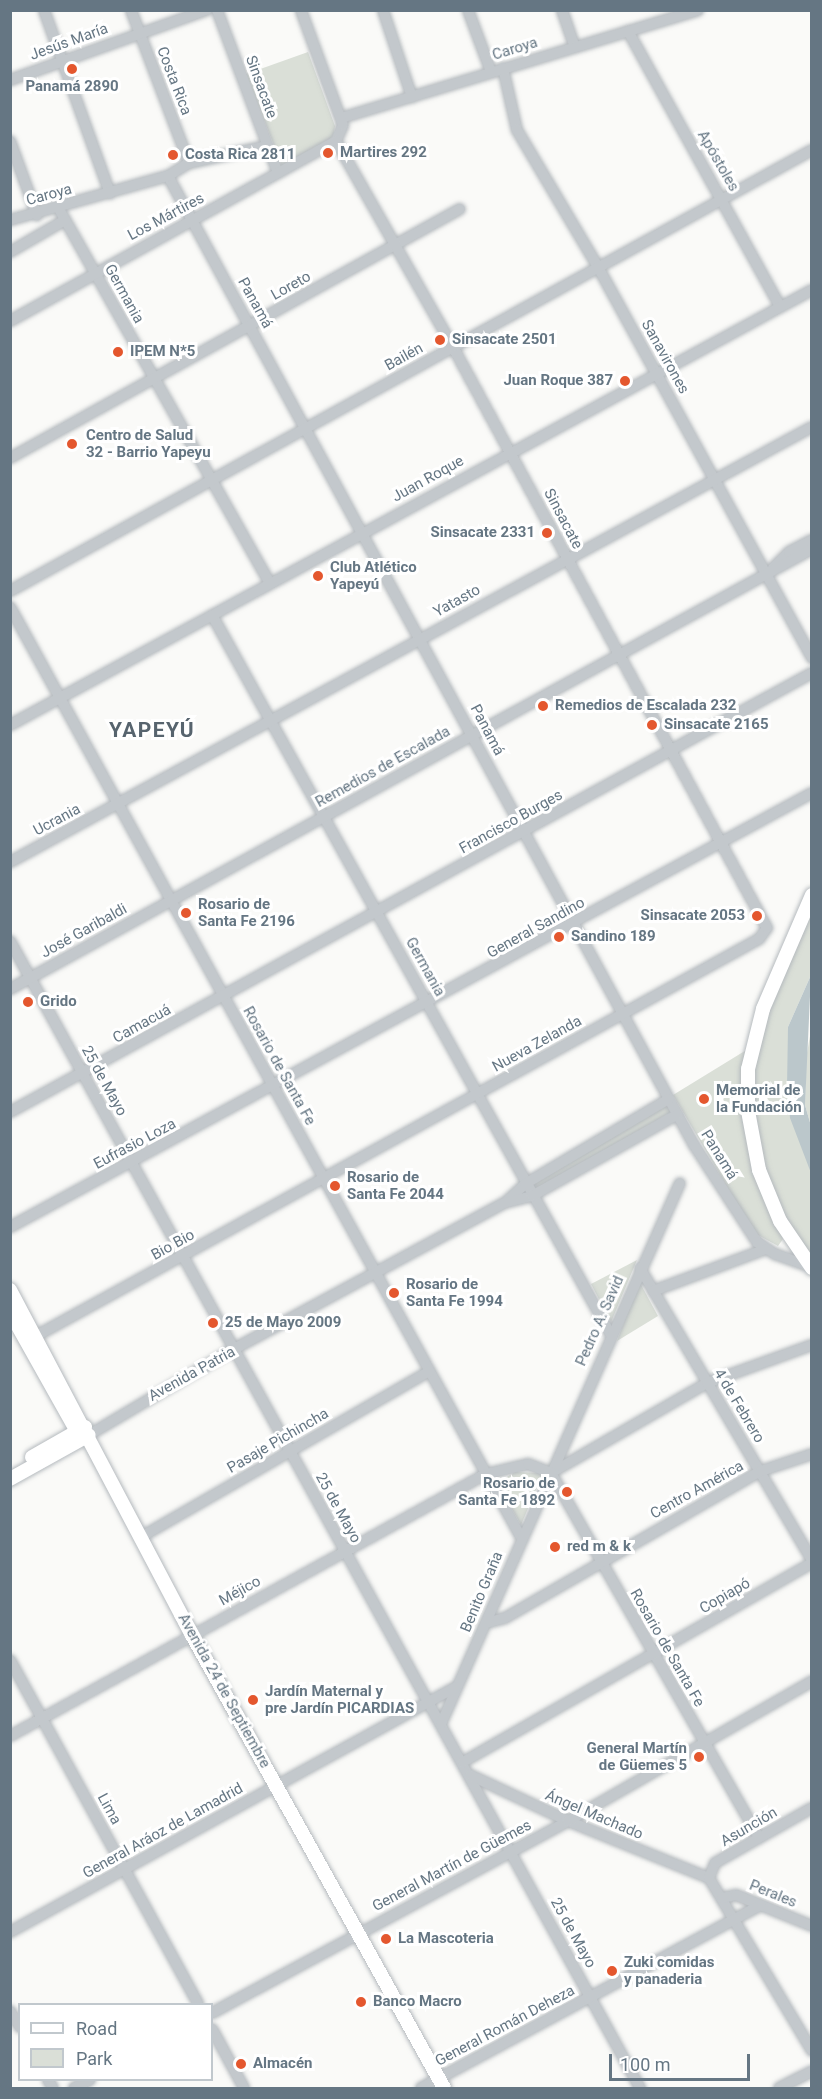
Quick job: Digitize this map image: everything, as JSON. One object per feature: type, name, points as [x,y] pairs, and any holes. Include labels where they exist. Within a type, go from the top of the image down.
[{"type":"main road","points":[[811,1267],[780,1221],[759,1170],[748,1111],[748,1069],[763,1009],[812,895]]},
{"type":"main road","name":"Avenida 24 de Septiembre","points":[[10,1290],[36,1336],[83,1434],[141,1537],[192,1635],[442,2084]]},
{"type":"main road","points":[[10,1312],[70,1419],[83,1434]]},
{"type":"main road","name":"Avenida Patria","points":[[10,1468],[83,1434]]},
{"type":"main road","name":"Avenida Patria","points":[[10,1479],[83,1434]]},
{"type":"street","points":[[44,10],[110,193]]},
{"type":"street","name":"Costa Rica","points":[[131,10],[189,163]]},
{"type":"street","name":"Jesús María","points":[[10,80],[207,10]]},
{"type":"street","name":"Sinsacate","points":[[217,10],[278,173]]},
{"type":"street","points":[[301,10],[341,118],[343,130],[336,141]]},
{"type":"street","points":[[383,10],[412,97]]},
{"type":"street","points":[[468,10],[491,72]]},
{"type":"street","points":[[562,10],[575,47]]},
{"type":"street","name":"Caroya","points":[[341,118],[698,10]]},
{"type":"street","name":"Apóstoles","points":[[628,31],[780,306]]},
{"type":"street","name":"Sanavirones","points":[[503,68],[517,130],[598,267],[812,658]]},
{"type":"street","points":[[10,141],[38,215]]},
{"type":"street","name":"Sinsacate","points":[[336,141],[453,347],[766,922],[764,935]]},
{"type":"street","name":"Los Mártires","points":[[10,321],[336,141]]},
{"type":"street","name":"Caroya","points":[[10,220],[38,215],[168,176],[189,163],[267,146]]},
{"type":"street","name":"Bailén","points":[[10,591],[812,150]]},
{"type":"street","name":"Panamá","points":[[168,176],[669,1099],[750,1233],[766,1249],[811,1267]]},
{"type":"street","name":"Germania","points":[[59,209],[210,481],[269,582]]},
{"type":"street","name":"Loreto","points":[[10,458],[460,209]]},
{"type":"street","points":[[10,252],[65,220]]},
{"type":"street","name":"Juan Roque","points":[[10,725],[269,582],[812,290]]},
{"type":"street","name":"Yatasto","points":[[119,804],[567,558],[812,427]]},
{"type":"street","name":"Remedios de Escalada","points":[[767,575],[789,552],[812,540]]},
{"type":"street","name":"Remedios de Escalada","points":[[172,900],[812,549]]},
{"type":"street","name":"Remedios de Escalada","points":[[767,575],[812,558]]},
{"type":"street","name":"Rosario de Santa Fe","points":[[10,607],[522,1539]]},
{"type":"street","name":"Germania","points":[[212,615],[525,1184],[611,1335]]},
{"type":"street","name":"Francisco Burges","points":[[224,996],[812,673]]},
{"type":"street","name":"General Sandino","points":[[274,1087],[812,793]]},
{"type":"street","name":"Ucrania","points":[[10,862],[119,804]]},
{"type":"street","name":"José Garibaldi","points":[[10,988],[172,900]]},
{"type":"street","name":"Nueva Zelanda","points":[[324,1179],[764,935]]},
{"type":"street","name":"25 de Mayo","points":[[10,941],[463,1762],[640,2088]]},
{"type":"street","name":"Camacuá","points":[[10,1112],[224,996]]},
{"type":"street","name":"Eufrasio Loza","points":[[10,1227],[274,1087]]},
{"type":"street","points":[[504,1203],[525,1184],[669,1099]]},
{"type":"street","points":[[504,1203],[532,1196],[678,1114]]},
{"type":"street","name":"Bio Bio","points":[[36,1336],[324,1179]]},
{"type":"street","name":"Pedro A. Savid","points":[[551,1473],[640,1268],[680,1183]]},
{"type":"street","name":"Avenida Patria","points":[[83,1434],[504,1203]]},
{"type":"street","points":[[653,1291],[766,1249]]},
{"type":"street","name":"4 de Febrero","points":[[640,1268],[761,1471],[812,1562]]},
{"type":"street","points":[[551,1473],[707,1383],[812,1345]]},
{"type":"street","name":"Pasaje Pichincha","points":[[141,1537],[430,1371]]},
{"type":"street","name":"Centro América","points":[[486,1623],[505,1618],[761,1471],[812,1454]]},
{"type":"street","name":"Méjico","points":[[10,1736],[344,1550],[486,1474],[528,1464],[551,1473]]},
{"type":"street","name":"Rosario de Santa Fe","points":[[551,1473],[759,1838]]},
{"type":"street","name":"Benito Graña","points":[[441,1724],[551,1473]]},
{"type":"street","name":"Copiapó","points":[[653,1654],[812,1562]]},
{"type":"street","points":[[463,1762],[653,1654]]},
{"type":"street","name":"Lima","points":[[10,1660],[197,2003]]},
{"type":"street","name":"General Martín de Güemes","points":[[213,2012],[568,1821],[812,1681]]},
{"type":"street","name":"General Aráoz de Lamadrid","points":[[10,1932],[456,1687]]},
{"type":"street","name":"Ángel Machado","points":[[470,1775],[568,1821],[709,1878]]},
{"type":"street","name":"Asunción","points":[[709,1878],[715,1863],[812,1808]]},
{"type":"street","points":[[709,1878],[812,2051]]},
{"type":"street","name":"Perales","points":[[722,1898],[736,1895],[809,1923]]},
{"type":"street","name":"General Román Deheza","points":[[421,2088],[442,2084],[590,1997],[761,1905]]},
{"type":"street","points":[[10,2011],[18,2025]]},
{"type":"street","points":[[213,2031],[244,2088]]},
{"type":"street","points":[[779,2088],[812,2071]]},
{"type":"green space","points":[[308,52],[335,126],[334,133],[329,142],[282,166],[246,74]]},
{"type":"green space","points":[[811,895],[811,975],[788,1027],[788,1073],[811,1173],[811,1268],[769,1198],[748,1069]]},
{"type":"green space","points":[[811,1031],[811,1126],[805,1105],[806,1058]]},
{"type":"green space","points":[[748,1049],[745,1068],[769,1209],[783,1239],[778,1246],[758,1235],[740,1209],[673,1095]]},
{"type":"green space","points":[[667,1105],[671,1112],[532,1192],[528,1185]]},
{"type":"green space","points":[[637,1260],[611,1322],[591,1284]]},
{"type":"green space","points":[[639,1281],[658,1316],[617,1341]]},
{"type":"green space","points":[[515,1472],[543,1473],[521,1525],[497,1483]]},
{"type":"shaded area","points":[[811,975],[805,1105],[811,1126],[811,1173],[790,1118],[787,1087],[788,1027]]},
{"type":"place","name":"Panamá 2890","points":[[72,69]]},
{"type":"place","name":"Martires 292","points":[[328,153]]},
{"type":"place","name":"Costa Rica 2811","points":[[173,155]]},
{"type":"place","name":"Sinsacate 2501","points":[[440,340]]},
{"type":"place","name":"IPEM N*5","points":[[118,352]]},
{"type":"place","name":"Juan Roque 387","points":[[625,381]]},
{"type":"place","name":"Centro de Salud 32 - Barrio Yapeyu","points":[[72,444]]},
{"type":"place","name":"Sinsacate 2331","points":[[547,533]]},
{"type":"place","name":"Club Atlético Yapeyú","points":[[318,576]]},
{"type":"place","name":"Remedios de Escalada 232","points":[[543,706]]},
{"type":"place","name":"Sinsacate 2165","points":[[652,725]]},
{"type":"place","name":"Rosario de Santa Fe 2196","points":[[186,913]]},
{"type":"place","name":"Sinsacate 2053","points":[[757,916]]},
{"type":"place","name":"Sandino 189","points":[[559,937]]},
{"type":"place","name":"Grido","points":[[28,1002]]},
{"type":"place","name":"Memorial de la Fundación","points":[[704,1099]]},
{"type":"place","name":"Rosario de Santa Fe 2044","points":[[335,1186]]},
{"type":"place","name":"Rosario de Santa Fe 1994","points":[[394,1293]]},
{"type":"place","name":"25 de Mayo 2009","points":[[213,1323]]},
{"type":"place","name":"Rosario de Santa Fe 1892","points":[[567,1492]]},
{"type":"place","name":"red m & k","points":[[555,1547]]},
{"type":"place","name":"Jardín Maternal y pre Jardín PICARDIAS","points":[[253,1700]]},
{"type":"place","name":"General Martín de Güemes 5","points":[[699,1757]]},
{"type":"place","name":"La Mascoteria","points":[[386,1939]]},
{"type":"place","name":"Zuki comidas y panaderia","points":[[612,1971]]},
{"type":"place","name":"Banco Macro","points":[[361,2002]]},
{"type":"place","name":"Almacén","points":[[241,2064]]},
{"type":"district","name":"YAPEYÚ","points":[[152,730]]}]
